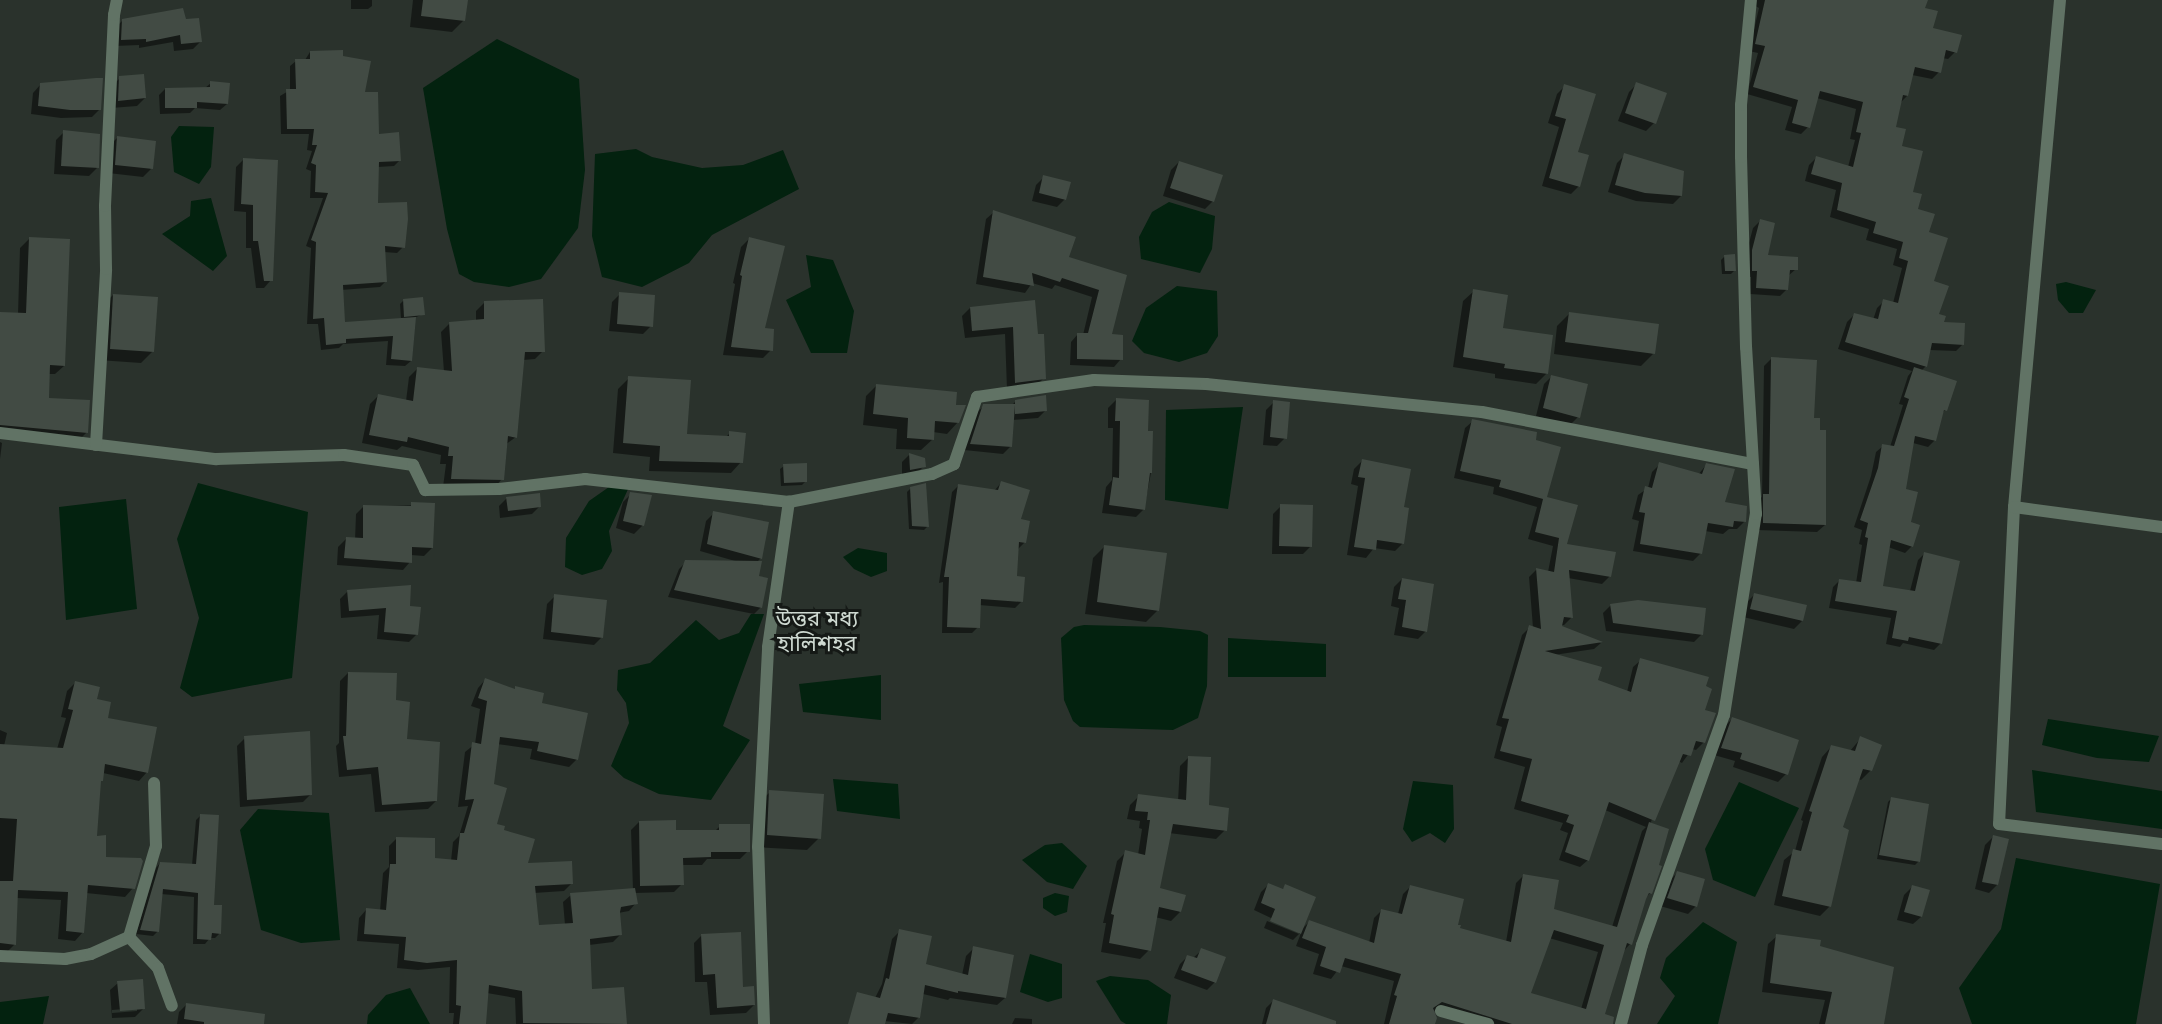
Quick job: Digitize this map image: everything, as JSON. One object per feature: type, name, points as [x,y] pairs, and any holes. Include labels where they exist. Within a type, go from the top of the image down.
[{"type":"street","points":[[96,445],[106,269],[105,206],[114,15],[117,0]]},
{"type":"street","points":[[1621,1024],[1642,945],[1724,715],[1756,514],[1746,347],[1741,157],[1741,105],[1751,0]]},
{"type":"street","points":[[2060,0],[2014,507],[1999,824],[2162,843]]},
{"type":"street","points":[[0,433],[216,459],[344,454],[413,465],[425,490],[499,489],[585,479],[789,502],[932,474],[954,464],[976,397],[1094,380],[1206,384],[1482,412],[1753,464]]},
{"type":"street","points":[[764,1024],[758,847],[768,647],[789,502]]},
{"type":"street","points":[[2014,507],[2162,527]]},
{"type":"street","points":[[129,938],[156,846],[154,783]]},
{"type":"street","points":[[0,957],[65,959],[91,954],[129,938]]},
{"type":"street","points":[[129,938],[158,968],[172,1005]]},
{"type":"street","points":[[1441,1011],[1488,1024]]},
{"type":"shaded area","points":[[497,39],[579,79],[585,170],[578,228],[541,279],[509,287],[474,282],[459,274],[447,229],[423,88]]},
{"type":"shaded area","points":[[179,126],[214,127],[211,167],[199,184],[174,172],[171,137]]},
{"type":"shaded area","points":[[636,149],[652,157],[702,168],[743,165],[783,150],[799,189],[712,235],[689,263],[642,287],[602,277],[592,236],[595,154]]},
{"type":"shaded area","points":[[211,198],[227,256],[213,271],[162,234],[190,216],[191,201]]},
{"type":"shaded area","points":[[1169,202],[1215,216],[1212,249],[1200,273],[1141,259],[1139,237],[1152,212]]},
{"type":"shaded area","points":[[806,255],[833,260],[854,311],[847,353],[811,353],[786,300],[811,287]]},
{"type":"shaded area","points":[[2066,282],[2096,290],[2083,313],[2069,313],[2058,300],[2056,284]]},
{"type":"shaded area","points":[[1177,286],[1217,291],[1218,336],[1207,353],[1179,362],[1144,353],[1132,341],[1146,308]]},
{"type":"shaded area","points":[[1243,407],[1228,509],[1165,500],[1166,410]]},
{"type":"shaded area","points":[[198,483],[308,512],[292,678],[192,697],[180,688],[199,618],[177,539]]},
{"type":"shaded area","points":[[609,487],[629,487],[609,531],[612,551],[602,569],[582,575],[565,567],[566,538],[589,501]]},
{"type":"shaded area","points":[[126,499],[137,609],[66,620],[59,507]]},
{"type":"shaded area","points":[[858,548],[887,553],[887,571],[871,577],[854,569],[843,557]]},
{"type":"shaded area","points":[[751,614],[764,614],[723,726],[750,740],[711,800],[659,794],[624,778],[611,766],[629,723],[626,703],[617,690],[618,670],[650,663],[696,620],[719,640],[739,633]]},
{"type":"shaded area","points":[[1084,625],[1160,627],[1200,631],[1208,635],[1207,686],[1198,718],[1173,730],[1080,727],[1073,721],[1064,700],[1061,638],[1074,627]]},
{"type":"shaded area","points":[[1228,638],[1326,644],[1326,677],[1228,677]]},
{"type":"shaded area","points":[[881,675],[881,720],[803,712],[799,684]]},
{"type":"shaded area","points":[[2048,719],[2159,736],[2149,762],[2097,758],[2042,745]]},
{"type":"shaded area","points":[[2032,770],[2162,791],[2162,829],[2036,812]]},
{"type":"shaded area","points":[[833,779],[898,784],[900,819],[837,811]]},
{"type":"shaded area","points":[[1413,781],[1453,785],[1454,829],[1445,843],[1430,833],[1412,842],[1403,829]]},
{"type":"shaded area","points":[[1739,782],[1799,808],[1755,897],[1713,880],[1705,849]]},
{"type":"shaded area","points":[[258,809],[329,813],[340,940],[301,943],[261,930],[240,830]]},
{"type":"shaded area","points":[[1062,843],[1087,866],[1073,889],[1047,882],[1022,860],[1045,845]]},
{"type":"shaded area","points":[[2016,858],[2160,884],[2136,1024],[1972,1024],[1959,988],[2001,929]]},
{"type":"shaded area","points":[[1055,893],[1069,896],[1067,912],[1055,916],[1043,908],[1043,898]]},
{"type":"shaded area","points":[[1703,922],[1737,942],[1718,1024],[1657,1024],[1675,996],[1660,978],[1666,958]]},
{"type":"shaded area","points":[[1030,954],[1062,964],[1062,998],[1048,1002],[1020,992]]},
{"type":"shaded area","points":[[1110,976],[1148,980],[1171,995],[1167,1024],[1126,1024],[1121,1021],[1096,981]]},
{"type":"shaded area","points":[[410,988],[430,1024],[367,1024],[368,1015],[386,995]]},
{"type":"shaded area","points":[[49,996],[43,1024],[0,1024],[0,1002]]},
{"type":"building","points":[[423,0],[468,0],[465,21],[421,16]]},
{"type":"building","points":[[1765,0],[1928,0],[1925,8],[1938,11],[1933,28],[1962,35],[1957,53],[1946,50],[1941,73],[1915,67],[1908,96],[1903,95],[1896,127],[1906,129],[1902,146],[1923,151],[1913,192],[1922,194],[1918,209],[1935,214],[1929,232],[1948,238],[1934,281],[1949,286],[1939,314],[1946,316],[1944,322],[1965,323],[1964,345],[1932,343],[1927,367],[1845,342],[1854,313],[1878,319],[1883,299],[1898,303],[1908,261],[1899,258],[1903,242],[1873,233],[1876,222],[1837,210],[1842,183],[1811,174],[1816,156],[1853,167],[1861,133],[1856,132],[1863,102],[1820,91],[1810,128],[1792,123],[1798,100],[1753,87],[1765,46],[1755,44]]},
{"type":"building","points":[[183,8],[186,19],[199,18],[202,42],[181,44],[180,35],[146,42],[146,39],[121,40],[122,19]]},
{"type":"building","points":[[343,50],[343,56],[371,61],[365,92],[378,92],[379,134],[399,132],[401,161],[379,162],[378,203],[407,202],[408,219],[405,248],[385,246],[387,282],[343,285],[345,322],[416,317],[412,361],[391,359],[393,336],[346,339],[346,343],[326,345],[324,318],[313,319],[316,242],[311,240],[328,193],[315,192],[316,165],[311,163],[317,145],[312,145],[314,129],[287,129],[286,89],[296,89],[295,59],[310,59],[310,51]]},
{"type":"building","points":[[144,74],[146,98],[118,101],[119,76]]},
{"type":"building","points":[[103,78],[101,110],[70,110],[38,106],[40,83]]},
{"type":"building","points":[[210,81],[230,83],[228,104],[197,102],[197,108],[165,108],[165,88],[210,87]]},
{"type":"building","points":[[1636,82],[1667,93],[1656,124],[1625,113]]},
{"type":"building","points":[[1564,84],[1596,94],[1578,152],[1589,155],[1580,187],[1549,178],[1566,119],[1555,116]]},
{"type":"building","points":[[63,130],[100,134],[99,168],[61,166]]},
{"type":"building","points":[[117,136],[156,141],[153,169],[115,165]]},
{"type":"building","points":[[1624,153],[1684,171],[1682,196],[1645,193],[1615,185]]},
{"type":"building","points":[[243,158],[278,160],[273,281],[264,281],[258,241],[253,241],[253,205],[241,204]]},
{"type":"building","points":[[1179,161],[1223,175],[1214,202],[1170,188]]},
{"type":"building","points":[[1043,175],[1071,182],[1066,200],[1039,193]]},
{"type":"building","points":[[993,210],[1076,237],[1069,257],[1127,275],[1112,334],[1123,335],[1123,360],[1077,359],[1077,333],[1088,333],[1099,290],[1062,278],[1060,282],[1032,273],[1034,286],[983,277]]},
{"type":"building","points":[[1760,219],[1775,223],[1768,255],[1798,257],[1798,270],[1790,270],[1788,290],[1756,288],[1757,271],[1752,271],[1752,250]]},
{"type":"building","points":[[29,237],[70,239],[65,366],[50,365],[49,398],[90,400],[88,433],[0,425],[0,312],[26,313]]},
{"type":"building","points":[[749,237],[785,246],[765,328],[774,329],[773,351],[731,347],[742,276],[740,275]]},
{"type":"building","points":[[1735,254],[1736,271],[1725,271],[1724,255]]},
{"type":"building","points":[[1473,289],[1508,295],[1503,328],[1553,335],[1548,374],[1504,368],[1505,364],[1463,357]]},
{"type":"building","points":[[619,292],[655,295],[653,327],[617,324]]},
{"type":"building","points":[[113,294],[158,297],[154,352],[110,349]]},
{"type":"building","points":[[423,297],[425,315],[404,317],[403,299]]},
{"type":"building","points":[[543,299],[545,352],[525,352],[517,438],[508,436],[504,480],[451,479],[453,456],[448,456],[449,447],[408,437],[407,442],[369,435],[378,394],[413,401],[417,367],[452,371],[449,322],[484,319],[484,301]]},
{"type":"building","points":[[1035,300],[1038,334],[1044,334],[1046,379],[1015,383],[1013,327],[972,331],[970,307]]},
{"type":"building","points":[[1569,312],[1659,324],[1655,354],[1565,342]]},
{"type":"building","points":[[1771,357],[1817,360],[1814,418],[1820,418],[1820,430],[1826,430],[1826,525],[1763,523],[1763,494],[1769,494]]},
{"type":"building","points":[[1914,367],[1957,381],[1947,411],[1944,410],[1936,441],[1915,436],[1906,489],[1918,492],[1911,522],[1920,525],[1913,547],[1891,540],[1883,586],[1915,591],[1924,552],[1960,561],[1942,644],[1909,637],[1908,641],[1892,638],[1897,611],[1835,601],[1839,579],[1861,582],[1868,523],[1860,520],[1878,468],[1882,444],[1894,446],[1909,399],[1904,397]]},
{"type":"building","points":[[1551,375],[1588,384],[1580,418],[1543,408]]},
{"type":"building","points":[[628,376],[691,380],[687,434],[729,436],[729,431],[746,433],[743,463],[659,461],[660,446],[623,443]]},
{"type":"building","points":[[876,384],[957,392],[956,405],[966,405],[959,423],[935,421],[934,440],[907,438],[908,418],[873,414]]},
{"type":"building","points":[[1046,395],[1047,411],[1015,414],[1015,405],[1012,447],[970,444],[983,404],[1015,404],[1015,400]]},
{"type":"building","points":[[1116,398],[1149,400],[1148,431],[1153,431],[1152,473],[1150,473],[1145,510],[1109,505],[1113,477],[1119,478],[1120,421],[1115,421]]},
{"type":"building","points":[[1273,400],[1290,402],[1287,439],[1270,437]]},
{"type":"building","points":[[1472,419],[1537,432],[1536,440],[1561,447],[1547,497],[1578,505],[1567,544],[1616,552],[1611,577],[1569,570],[1573,618],[1564,617],[1562,626],[1603,642],[1545,651],[1602,667],[1598,680],[1631,692],[1640,658],[1709,677],[1706,686],[1712,689],[1705,710],[1716,713],[1705,743],[1696,741],[1691,756],[1683,754],[1655,821],[1609,802],[1589,861],[1565,852],[1574,825],[1566,822],[1569,815],[1521,801],[1532,759],[1500,751],[1509,719],[1502,718],[1529,625],[1541,629],[1536,568],[1554,572],[1559,538],[1535,532],[1543,499],[1499,487],[1501,480],[1460,471]]},
{"type":"building","points":[[909,453],[925,458],[926,467],[910,470]]},
{"type":"building","points":[[1362,459],[1411,469],[1404,507],[1409,508],[1404,544],[1377,540],[1376,550],[1354,547],[1365,478],[1358,477]]},
{"type":"building","points":[[1659,462],[1702,474],[1706,463],[1735,469],[1725,502],[1747,506],[1746,522],[1734,521],[1733,527],[1708,523],[1702,554],[1640,544],[1645,513],[1639,512],[1645,486],[1652,488]]},
{"type":"building","points":[[807,463],[807,482],[784,483],[783,464]]},
{"type":"building","points":[[1001,481],[1030,490],[1021,519],[1030,521],[1026,543],[1019,542],[1017,576],[1025,577],[1023,602],[981,599],[980,628],[947,627],[949,577],[944,577],[958,484],[998,490]]},
{"type":"building","points":[[926,483],[929,527],[912,526],[910,487]]},
{"type":"building","points":[[630,492],[652,495],[644,526],[623,521]]},
{"type":"building","points":[[540,493],[541,507],[508,511],[506,497]]},
{"type":"building","points":[[411,502],[435,503],[433,548],[412,547],[412,563],[344,558],[346,537],[363,538],[363,505],[411,506]]},
{"type":"building","points":[[1280,504],[1313,505],[1312,547],[1279,546]]},
{"type":"building","points":[[713,511],[769,522],[762,559],[707,544]]},
{"type":"building","points":[[1104,545],[1167,553],[1159,611],[1097,602]]},
{"type":"building","points":[[685,560],[762,561],[759,576],[768,578],[762,608],[674,590]]},
{"type":"building","points":[[1402,578],[1434,584],[1427,632],[1402,627],[1406,600],[1398,599]]},
{"type":"building","points":[[411,585],[410,606],[421,607],[418,635],[384,632],[386,608],[349,611],[347,590]]},
{"type":"building","points":[[1754,593],[1807,605],[1803,621],[1750,609]]},
{"type":"building","points":[[554,594],[607,600],[603,638],[551,632]]},
{"type":"building","points":[[1638,600],[1706,608],[1703,635],[1613,623],[1610,604]]},
{"type":"building","points":[[348,672],[397,673],[396,700],[410,702],[407,739],[440,742],[437,801],[382,805],[378,767],[347,770],[343,736],[346,736]]},
{"type":"building","points":[[485,678],[515,689],[515,686],[544,693],[542,703],[588,713],[578,760],[537,751],[539,742],[500,737],[494,784],[507,788],[497,824],[505,826],[504,830],[535,839],[528,863],[572,861],[573,884],[535,886],[539,925],[573,923],[570,893],[635,888],[638,904],[621,907],[622,935],[590,939],[592,989],[624,987],[627,1024],[523,1023],[522,991],[489,985],[486,1024],[459,1024],[461,1006],[456,1005],[457,960],[427,963],[404,960],[406,937],[364,934],[366,908],[386,910],[390,864],[396,864],[396,837],[435,838],[435,858],[457,860],[460,833],[464,833],[474,799],[465,800],[472,742],[481,744],[487,701],[478,698]]},
{"type":"building","points":[[75,681],[100,687],[97,699],[111,702],[108,718],[157,727],[148,773],[105,764],[103,781],[101,781],[97,836],[106,835],[106,857],[141,858],[143,861],[135,889],[88,885],[84,933],[66,931],[68,892],[18,890],[16,945],[0,943],[0,881],[13,881],[17,819],[0,818],[0,744],[63,748],[73,710],[68,709]]},
{"type":"building","points":[[1732,717],[1799,740],[1788,775],[1740,759],[1742,753],[1721,748]]},
{"type":"building","points":[[310,731],[312,795],[247,800],[244,736]]},
{"type":"building","points":[[1860,736],[1882,745],[1872,771],[1863,769],[1843,827],[1849,830],[1831,907],[1782,896],[1793,849],[1801,851],[1812,812],[1809,811],[1831,745],[1855,751]]},
{"type":"building","points":[[1188,756],[1211,757],[1209,805],[1229,808],[1227,831],[1173,824],[1160,888],[1186,895],[1181,912],[1159,907],[1151,951],[1109,943],[1114,915],[1111,914],[1125,850],[1145,855],[1150,820],[1147,820],[1148,812],[1135,811],[1138,794],[1186,800]]},
{"type":"building","points":[[769,790],[824,794],[821,839],[767,835]]},
{"type":"building","points":[[1891,797],[1929,804],[1920,862],[1879,855]]},
{"type":"building","points":[[200,814],[219,815],[214,905],[222,905],[221,934],[212,933],[211,940],[197,939],[198,893],[163,889],[159,932],[140,930],[160,862],[196,864]]},
{"type":"building","points":[[676,820],[676,830],[719,830],[719,824],[750,824],[750,852],[711,852],[711,857],[683,858],[684,885],[640,886],[639,821]]},
{"type":"building","points":[[1649,822],[1669,829],[1659,865],[1662,866],[1652,894],[1649,893],[1646,899],[1632,945],[1627,943],[1605,1014],[1614,1017],[1613,1024],[1512,1024],[1442,1002],[1433,1008],[1437,1018],[1435,1024],[1389,1024],[1397,996],[1394,995],[1401,974],[1345,958],[1340,973],[1320,966],[1326,947],[1302,938],[1309,920],[1374,943],[1381,909],[1402,914],[1410,885],[1464,899],[1458,925],[1461,925],[1460,928],[1511,942],[1523,874],[1559,880],[1554,909],[1617,927]],"holes":[[[1554,930],[1604,945],[1586,1009],[1531,993]]]},
{"type":"building","points":[[1993,835],[2009,839],[1998,885],[1982,882]]},
{"type":"building","points":[[1677,871],[1705,879],[1697,907],[1667,898]]},
{"type":"building","points":[[1268,883],[1283,889],[1285,884],[1316,897],[1301,934],[1270,921],[1275,909],[1261,903]]},
{"type":"building","points":[[1912,885],[1930,890],[1922,917],[1904,912]]},
{"type":"building","points":[[899,929],[932,936],[926,964],[968,975],[973,946],[1014,955],[1006,998],[958,991],[958,993],[925,985],[920,1018],[888,1013],[885,1024],[848,1024],[857,992],[880,998],[886,978],[889,979]]},
{"type":"building","points":[[741,932],[743,987],[754,986],[755,1005],[717,1008],[715,974],[703,975],[701,934]]},
{"type":"building","points":[[1776,934],[1821,940],[1820,946],[1894,967],[1884,1024],[1825,1024],[1832,992],[1770,983]]},
{"type":"building","points":[[1201,948],[1226,957],[1216,983],[1181,970],[1187,955],[1197,958]]},
{"type":"building","points":[[143,979],[145,1009],[120,1011],[117,981]]},
{"type":"building","points":[[1273,999],[1336,1021],[1336,1024],[1266,1024]]},
{"type":"building","points":[[186,1003],[265,1014],[264,1024],[204,1024],[204,1022],[184,1019]]},
{"type":"district","name":"উত্তর মধ্য হালিশহর","points":[[817,632]]}]
